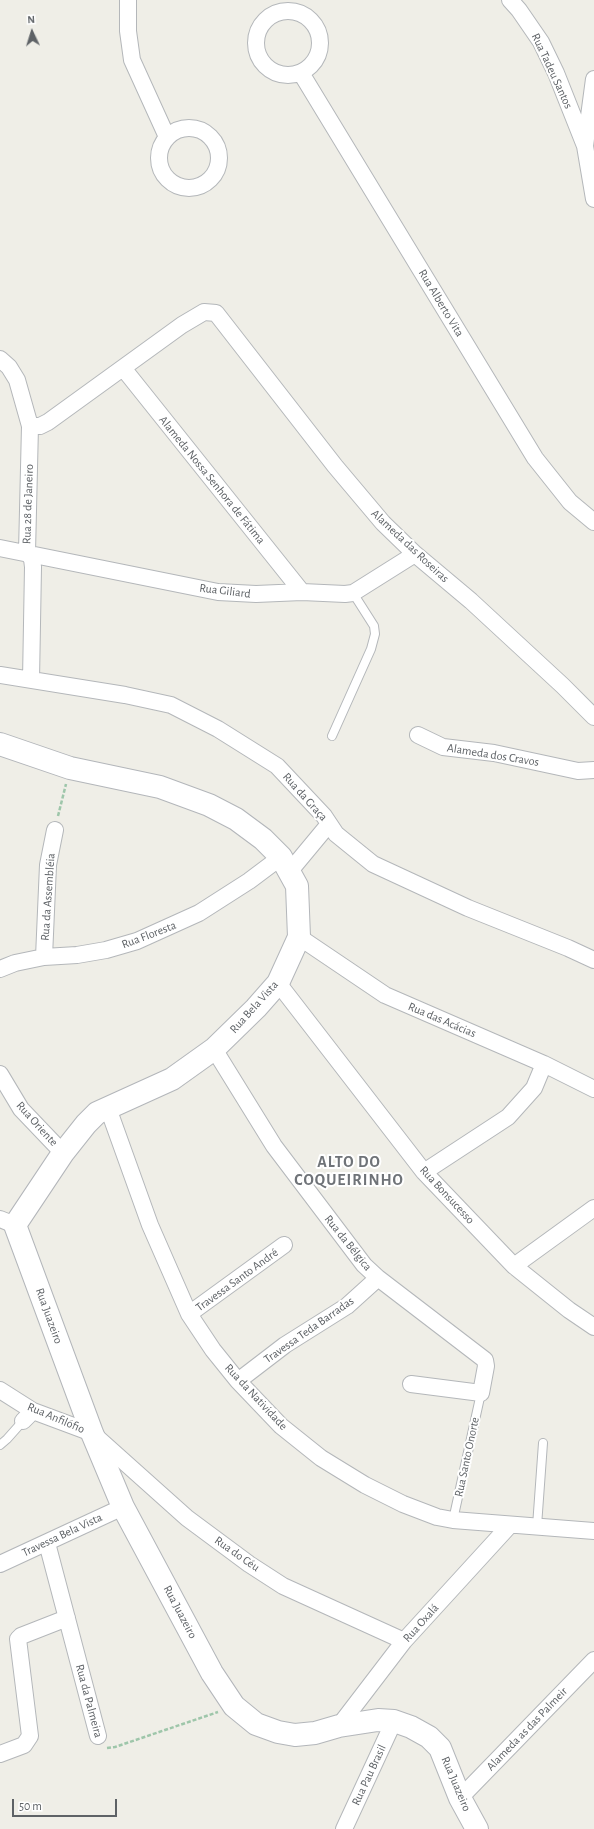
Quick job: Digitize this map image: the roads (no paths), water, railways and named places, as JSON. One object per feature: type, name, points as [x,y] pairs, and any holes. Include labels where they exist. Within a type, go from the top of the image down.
[{"type":"main road","name":"Rua Bela Vista","points":[[0,744],[70,768],[160,787],[183,794],[236,819],[263,839],[285,864],[297,886],[299,937],[278,983],[256,1008],[214,1049],[172,1079],[98,1113],[86,1124],[7,1222]]},
{"type":"main road","name":"Rua Juazeiro","points":[[7,1222],[123,1506],[212,1673],[234,1706],[256,1724],[278,1732],[295,1735],[315,1733],[339,1726],[378,1720],[394,1721],[411,1727],[429,1737],[440,1748],[460,1798],[477,1829]]},
{"type":"street","points":[[128,0],[128,31],[132,60],[167,137]]},
{"type":"street","name":"Rua Tadeu Santos","points":[[510,0],[519,10],[541,42],[556,73],[585,146]]},
{"type":"street","points":[[290,11],[300,13],[309,19],[316,27],[320,38],[320,48],[317,58],[310,67],[301,73],[291,76],[280,75],[270,71],[262,64],[257,54],[255,44],[257,33],[269,16],[279,12],[290,11]]},
{"type":"street","name":"Rua Alberto Vita","points":[[301,73],[535,458],[570,502],[594,522]]},
{"type":"street","points":[[594,79],[585,146],[594,198]]},
{"type":"street","name":"Alameda das Roseiras","points":[[123,368],[182,324],[204,312],[216,313],[334,466],[383,523],[415,554],[476,606],[563,686],[594,717]]},
{"type":"street","name":"Rua 28 de Janeiro","points":[[0,359],[9,367],[17,380],[30,426],[27,552],[32,559],[33,567],[31,680]]},
{"type":"street","points":[[30,426],[40,426],[48,422],[123,368]]},
{"type":"street","name":"Alameda Nossa Senhora de Fátima","points":[[123,368],[302,592]]},
{"type":"street","name":"Rua Giliard","points":[[0,548],[27,552],[218,592],[256,594],[302,592],[345,594],[353,592],[415,554]]},
{"type":"street","name":"Rua da Graça","points":[[0,675],[172,705],[218,729],[277,766],[329,824],[336,834],[373,864],[468,908],[594,960]]},
{"type":"street","name":"Alameda dos Cravos","points":[[418,735],[443,747],[494,753],[578,771],[594,770]]},
{"type":"street","name":"Rua Floresta","points":[[0,969],[15,963],[44,957],[77,955],[106,950],[137,941],[199,912],[249,881],[285,864],[329,824]]},
{"type":"street","name":"Rua da Assembléia","points":[[44,957],[48,865],[55,830]]},
{"type":"street","name":"Rua das Acácias","points":[[299,937],[385,995],[544,1064],[594,1089]]},
{"type":"street","name":"Rua Bonsucesso","points":[[278,983],[424,1172],[514,1266],[569,1310],[594,1327]]},
{"type":"street","name":"Rua da Bélgica","points":[[214,1049],[274,1146],[364,1265],[378,1278],[482,1357],[486,1366],[480,1393]]},
{"type":"street","points":[[424,1172],[508,1117],[534,1088],[544,1064]]},
{"type":"street","name":"Rua Oriente","points":[[0,1074],[21,1108],[63,1153]]},
{"type":"street","name":"Rua da Natividade","points":[[108,1108],[150,1225],[189,1314],[213,1350],[238,1381],[281,1426],[321,1458],[365,1486],[403,1504],[453,1520],[510,1526],[537,1526],[594,1531]]},
{"type":"street","points":[[514,1266],[594,1208]]},
{"type":"street","name":"Travessa Santo André","points":[[189,1314],[284,1245]]},
{"type":"street","name":"Travessa Teda Barradas","points":[[238,1381],[285,1345],[347,1306],[378,1278]]},
{"type":"street","points":[[411,1384],[480,1393]]},
{"type":"street","name":"Rua Anfilófio","points":[[0,1390],[28,1416],[92,1433]]},
{"type":"street","name":"Rua do Céu","points":[[92,1433],[141,1475],[187,1518],[249,1564],[283,1586],[404,1641]]},
{"type":"street","name":"Travessa Bela Vista","points":[[0,1564],[123,1506]]},
{"type":"street","name":"Rua Oxalá","points":[[339,1726],[404,1641],[510,1526]]},
{"type":"street","name":"Rua da Palmeira","points":[[47,1543],[98,1736]]},
{"type":"street","points":[[0,1754],[24,1745],[30,1736],[18,1639],[20,1636],[67,1618]]},
{"type":"street","name":"Alameda as das Palmeir","points":[[460,1798],[594,1660]]},
{"type":"street","name":"Rua Pau Brasil","points":[[344,1829],[394,1721]]},
{"type":"lane","points":[[332,736],[371,649],[375,634],[374,626],[353,592]]},
{"type":"lane","name":"Rua Santo Onorte","points":[[453,1520],[480,1393]]},
{"type":"lane","points":[[0,1445],[8,1439],[28,1416]]},
{"type":"lane","points":[[537,1526],[544,1443]]},
{"type":"district","name":"ALTO DO COQUEIRINHO","points":[[349,1171]]}]
